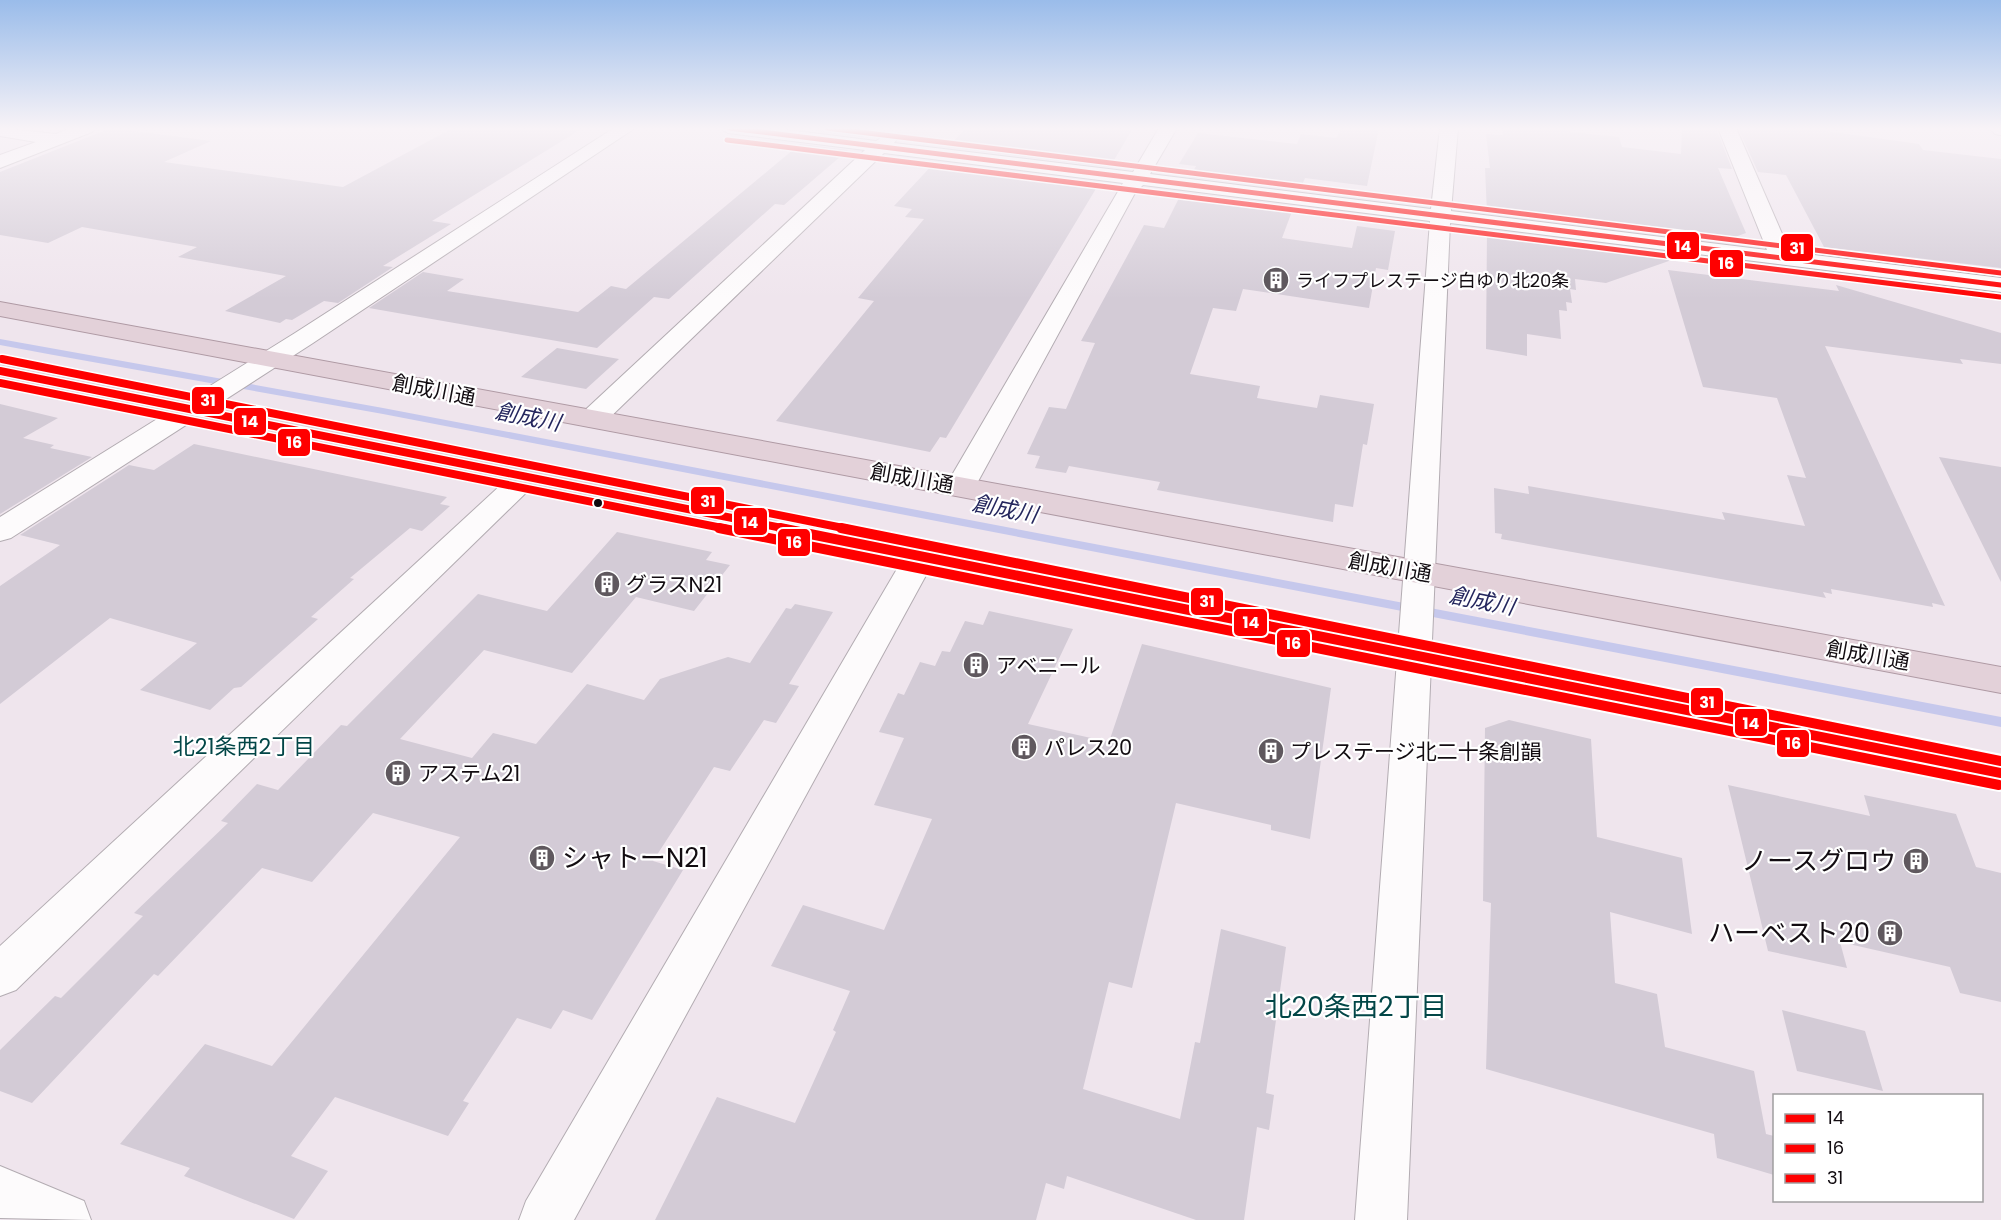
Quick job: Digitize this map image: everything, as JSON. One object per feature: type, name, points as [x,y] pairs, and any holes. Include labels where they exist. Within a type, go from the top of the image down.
[{"type":"highway","name":"創成川通","points":[[0,309],[261,364],[592,419],[960,487],[1417,580],[2001,680]]},
{"type":"highway","points":[[0,372],[198,403],[525,478],[920,557],[1414,644],[2001,773]]},
{"type":"street","points":[[0,531],[538,185]]},
{"type":"street","points":[[592,419],[840,185]]},
{"type":"street","points":[[960,487],[1127,190],[1132,185]]},
{"type":"street","points":[[1185,185],[2001,285]]},
{"type":"street","points":[[1382,1220],[1417,580],[1443,185]]},
{"type":"street","points":[[1751,185],[1782,259]]},
{"type":"street","points":[[0,975],[525,478]]},
{"type":"street","points":[[545,1220],[920,557]]},
{"type":"street","points":[[0,1192],[65,1220]]},
{"type":"building","points":[[0,185],[328,185],[343,187],[347,185],[491,185],[432,221],[451,224],[383,266],[393,267],[338,303],[324,301],[292,320],[286,319],[280,323],[225,311],[286,276],[178,257],[197,247],[82,227],[48,243],[0,235]]},
{"type":"building","points":[[751,185],[807,185],[784,205],[775,204],[669,299],[654,297],[597,348],[369,308],[423,272],[464,279],[447,291],[578,312],[611,286],[626,289]]},
{"type":"building","points":[[914,185],[1098,185],[946,438],[940,437],[930,452],[776,421],[874,301],[858,298],[924,219],[905,217],[912,209],[894,206]]},
{"type":"building","points":[[1257,185],[1302,185],[1300,190]]},
{"type":"building","points":[[1486,185],[1725,185],[1746,233],[1721,242],[1487,213]]},
{"type":"building","points":[[1791,185],[2001,185],[2001,268],[1824,247]]},
{"type":"building","points":[[1182,192],[1294,206],[1282,238],[1352,248],[1357,226],[1395,231],[1388,270],[1376,268],[1369,308],[1243,289],[1236,311],[1213,308],[1190,374],[1260,386],[1257,398],[1317,408],[1320,395],[1374,404],[1367,445],[1363,444],[1353,507],[1335,504],[1333,522],[1157,490],[1160,482],[1069,466],[1066,473],[1035,468],[1040,456],[1027,454],[1049,407],[1066,409],[1095,343],[1081,341],[1144,225],[1164,228]]},
{"type":"building","points":[[1487,230],[1686,255],[1606,283],[1575,279],[1576,290],[1570,289],[1572,303],[1566,302],[1567,311],[1559,310],[1561,339],[1527,334],[1527,356],[1486,349]]},
{"type":"building","points":[[1668,270],[1839,291],[1836,285],[2001,333],[2001,364],[1960,359],[1963,364],[1825,346],[1945,606],[1932,603],[1933,607],[1831,589],[1832,594],[1823,592],[1826,598],[1501,539],[1502,534],[1495,533],[1494,488],[1529,494],[1528,486],[1725,520],[1722,512],[1805,526],[1787,475],[1806,478],[1777,398],[1703,387]]},
{"type":"building","points":[[557,348],[619,359],[586,389],[521,377]]},
{"type":"building","points":[[0,404],[58,418],[23,438],[54,445],[50,448],[92,457],[0,514]]},
{"type":"building","points":[[194,444],[447,497],[440,504],[450,506],[422,531],[410,528],[350,578],[354,579],[311,617],[318,619],[241,687],[234,688],[210,710],[140,690],[197,643],[110,618],[0,704],[0,586],[60,545],[20,535],[129,465],[154,470]]},
{"type":"building","points":[[1939,457],[2001,467],[2001,582]]},
{"type":"building","points":[[617,532],[712,552],[706,560],[730,565],[694,611],[636,597],[572,673],[484,650],[400,739],[472,758],[493,733],[536,744],[587,684],[644,700],[660,679],[728,657],[750,663],[786,608],[791,609],[795,604],[833,612],[789,684],[799,686],[776,723],[764,720],[730,771],[714,767],[653,861],[683,870],[592,1020],[563,1010],[551,1029],[517,1018],[463,1101],[469,1103],[448,1136],[335,1097],[291,1156],[328,1171],[294,1219],[184,1176],[190,1168],[120,1144],[205,1044],[272,1066],[460,837],[373,813],[312,882],[262,868],[158,976],[154,974],[32,1103],[0,1091],[0,1050],[55,996],[61,998],[143,916],[134,913],[228,823],[221,821],[257,784],[278,790],[341,725],[347,726],[478,594],[547,611]]},
{"type":"building","points":[[989,611],[1073,629],[1028,724],[1109,742],[1142,644],[1331,688],[1310,839],[1271,830],[1271,825],[1176,803],[1132,988],[1109,982],[1083,1089],[1180,1119],[1195,1042],[1200,1043],[1221,929],[1286,947],[1266,1093],[1274,1095],[1269,1130],[1257,1127],[1244,1220],[1196,1220],[1067,1176],[1064,1189],[1046,1183],[1036,1220],[655,1220],[717,1097],[795,1123],[836,1032],[833,1030],[850,991],[771,966],[803,905],[884,930],[932,819],[874,805],[904,738],[879,732],[898,693],[904,695],[920,662],[935,666],[942,651],[950,652],[965,621],[983,625]]},
{"type":"building","points":[[1509,720],[1591,739],[1597,837],[1682,858],[1692,934],[1610,912],[1615,983],[1657,994],[1665,1047],[1754,1071],[1766,1134],[1773,1136],[1773,1175],[1717,1158],[1714,1134],[1486,1069],[1491,903],[1483,901],[1485,728]]},
{"type":"building","points":[[1728,785],[1870,816],[1864,795],[1956,814],[1976,867],[2001,873],[2001,1002],[1960,993],[1950,967],[1840,942],[1847,968],[1768,951]]},
{"type":"building","points":[[1782,1010],[1865,1031],[1883,1091],[1797,1071]]},
{"type":"waterway","name":"創成川","points":[[0,342],[383,411],[2001,722]]},
{"type":"transit line","name":"16","points":[[1091,185],[2000,297]]},
{"type":"transit line","name":"14","points":[[1190,185],[2001,285]]},
{"type":"transit line","name":"31","points":[[1288,185],[2001,273]]},
{"type":"transit line","name":"31","points":[[2,359],[2001,761]]},
{"type":"transit line","name":"14","points":[[0,371],[2001,773]]},
{"type":"transit line","name":"16","points":[[0,383],[1999,785]]},
{"type":"place","name":"ライフプレステージ白ゆり北20条","points":[[1276,280]]},
{"type":"place","name":"グラスN21","points":[[607,584]]},
{"type":"place","name":"アベニール","points":[[976,665]]},
{"type":"place","name":"パレス20","points":[[1024,747]]},
{"type":"place","name":"プレステージ北二十条創韻","points":[[1271,751]]},
{"type":"place","name":"アステム21","points":[[398,773]]},
{"type":"place","name":"シャトーN21","points":[[542,858]]},
{"type":"place","name":"ノースグロウ","points":[[1916,861]]},
{"type":"place","name":"ハーベスト20","points":[[1890,933]]},
{"type":"district","name":"北21条西2丁目","points":[[244,746]]},
{"type":"district","name":"北20条西2丁目","points":[[1356,1006]]}]
